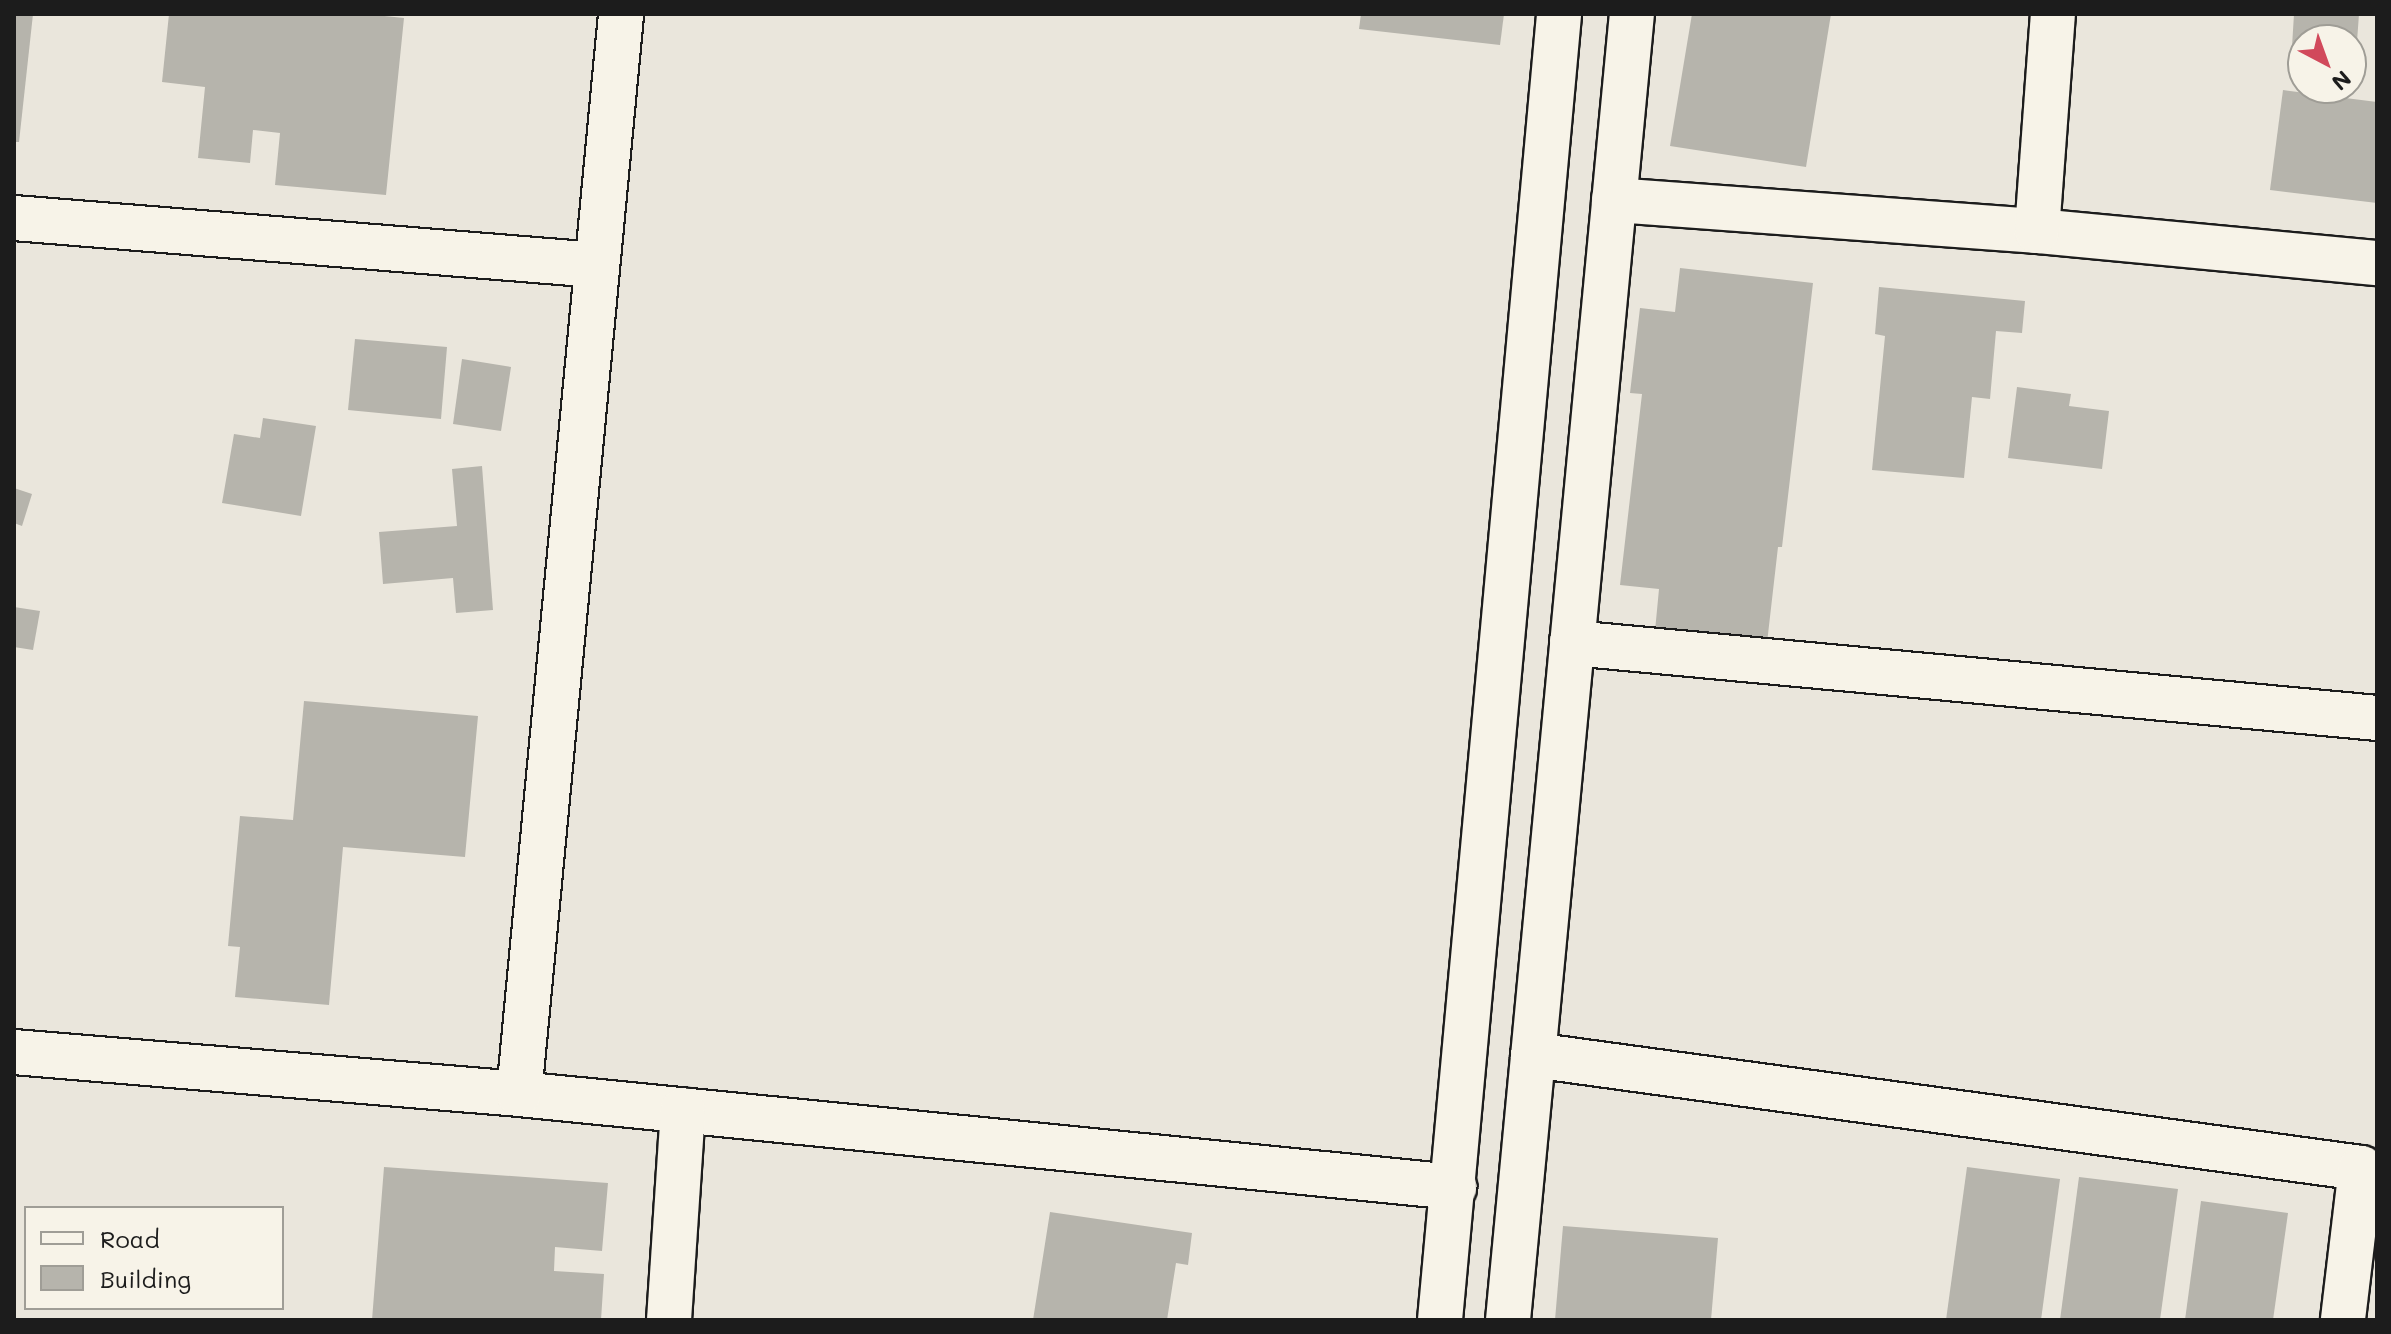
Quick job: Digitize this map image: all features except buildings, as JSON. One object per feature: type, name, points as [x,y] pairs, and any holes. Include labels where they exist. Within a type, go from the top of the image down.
[{"type":"street","points":[[519,1094],[621,14]]},
{"type":"street","points":[[1440,1320],[1559,14]]},
{"type":"street","points":[[1508,1320],[1632,14]]},
{"type":"street","points":[[2037,231],[2053,14]]},
{"type":"street","points":[[1614,200],[2037,231],[2377,263]]},
{"type":"street","points":[[14,218],[597,265]]},
{"type":"street","points":[[1572,643],[2377,718]]},
{"type":"street","points":[[14,1052],[519,1094],[1454,1187]]},
{"type":"street","points":[[1533,1055],[2369,1155],[2343,1320]]},
{"type":"street","points":[[669,1320],[683,1110]]}]
